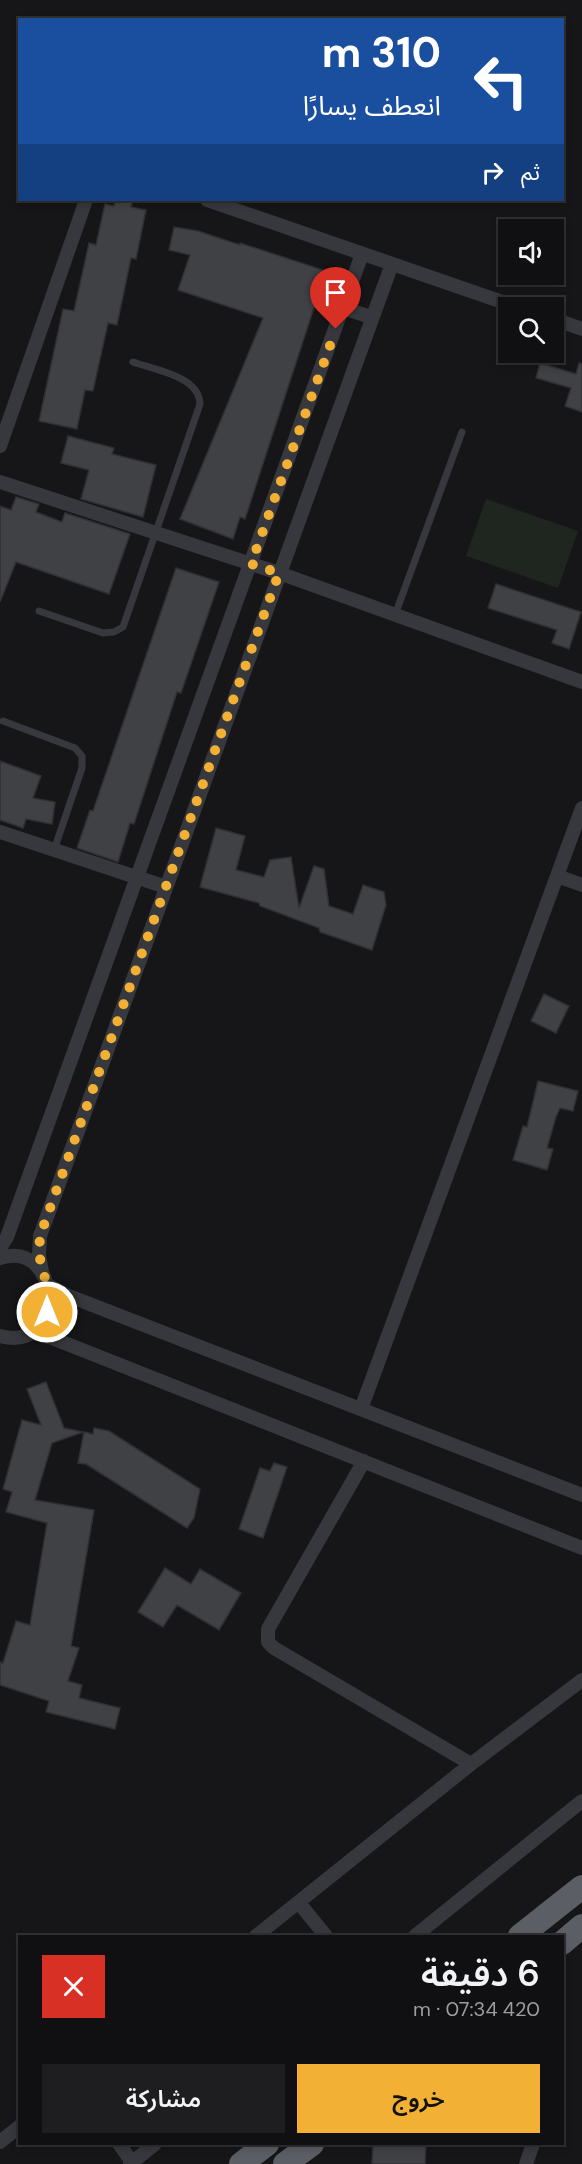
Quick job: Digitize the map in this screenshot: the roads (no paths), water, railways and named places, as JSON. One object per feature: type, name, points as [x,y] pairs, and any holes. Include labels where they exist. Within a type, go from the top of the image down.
[{"type":"highway","points":[[521,1935],[582,1887]]},
{"type":"highway","points":[[564,1941],[582,1926]]},
{"type":"highway","points":[[241,2164],[266,2145]]},
{"type":"highway","points":[[285,2164],[311,2145]]},
{"type":"street","points":[[0,446],[86,201]]},
{"type":"street","points":[[210,201],[498,300]]},
{"type":"street","points":[[0,1248],[7,1238],[362,254]]},
{"type":"street","points":[[0,1351],[40,1323],[47,1312],[50,1298],[39,1255],[40,1236],[392,264]]},
{"type":"street","points":[[344,308],[371,317]]},
{"type":"street","points":[[564,323],[582,329]]},
{"type":"street","points":[[0,482],[279,573],[582,682]]},
{"type":"street","points":[[361,1409],[582,808]]},
{"type":"street","points":[[0,832],[166,886]]},
{"type":"street","points":[[557,876],[582,885]]},
{"type":"street","points":[[0,1258],[19,1257],[32,1263],[45,1279],[69,1296],[582,1495]]},
{"type":"street","points":[[0,1336],[24,1334],[52,1338],[582,1548]]},
{"type":"street","points":[[364,1461],[268,1629],[268,1642],[274,1648],[471,1764]]},
{"type":"street","points":[[257,1935],[471,1764],[582,1680]]},
{"type":"street","points":[[415,1935],[582,1801]]},
{"type":"street","points":[[299,1903],[325,1935]]},
{"type":"street","points":[[0,2142],[18,2128]]},
{"type":"street","points":[[120,2145],[131,2163],[154,2145]]},
{"type":"street","points":[[529,2162],[534,2145]]},
{"type":"lane","points":[[39,611],[103,633],[123,627],[199,410],[200,398],[189,383],[133,362]]},
{"type":"lane","points":[[395,615],[462,432]]},
{"type":"lane","points":[[3,722],[75,748],[81,756],[82,768],[54,850]]}]
